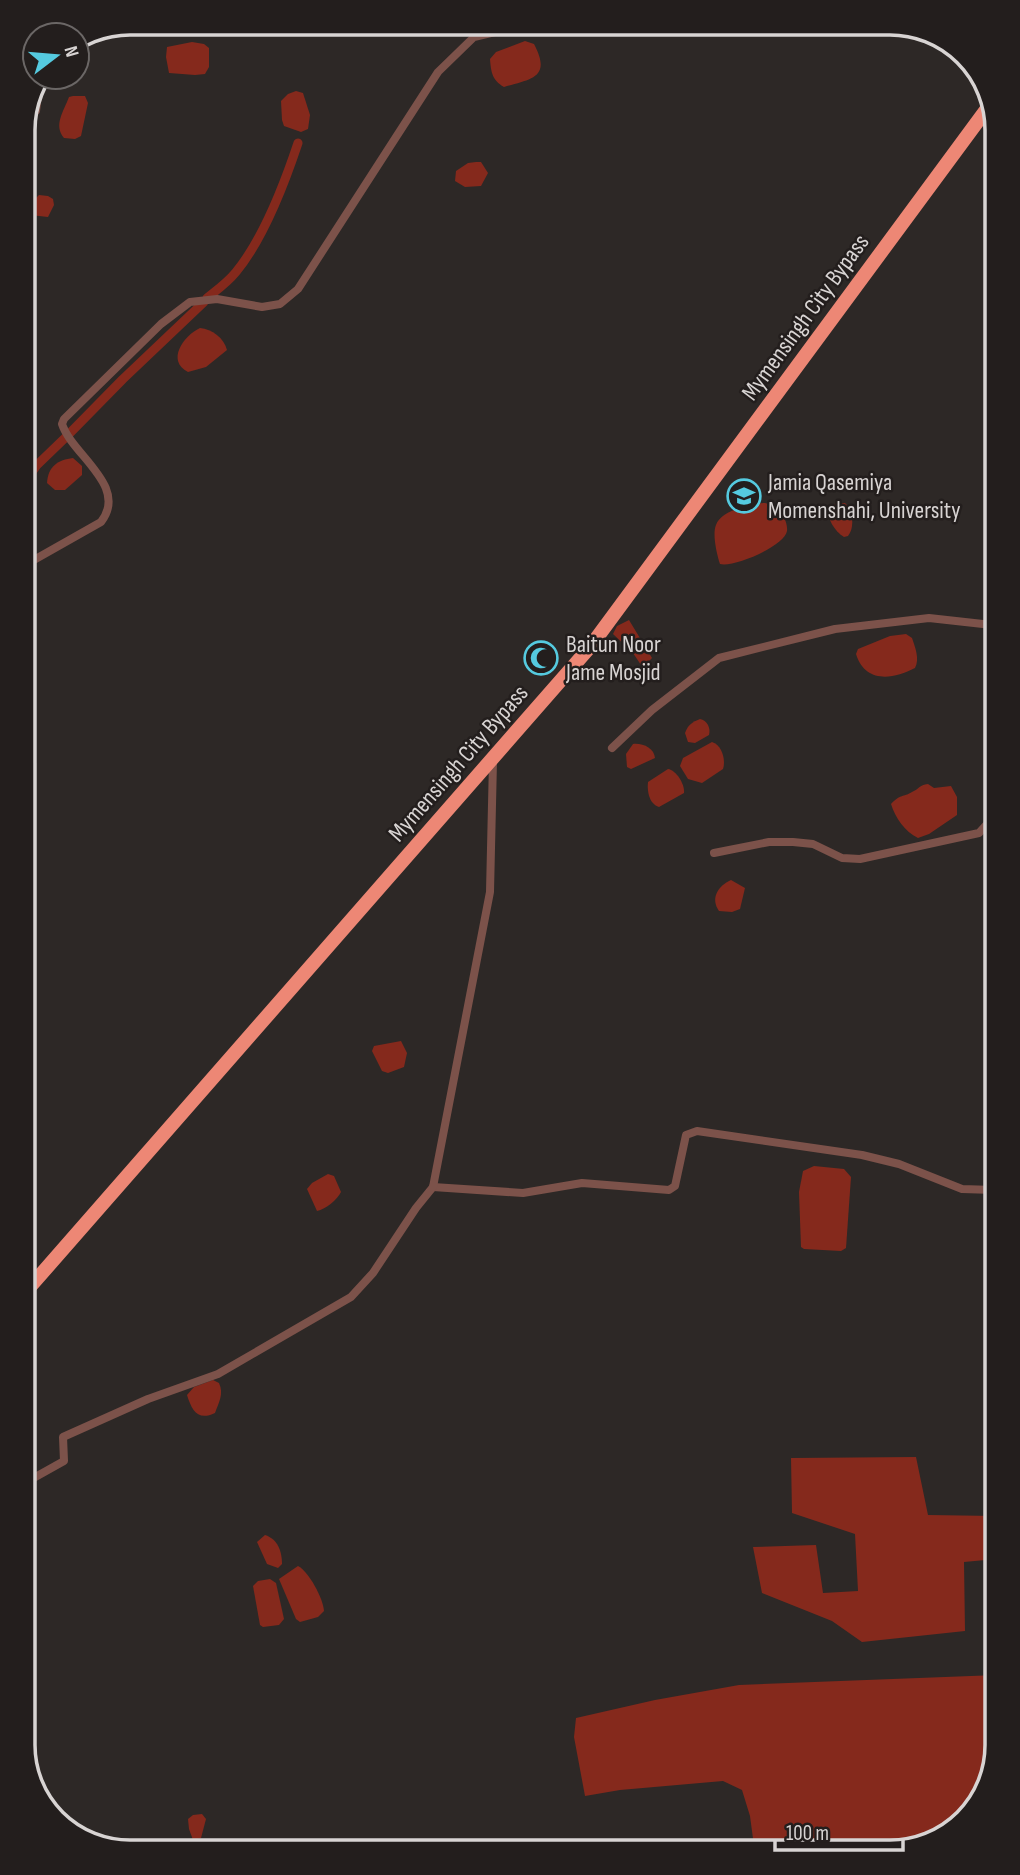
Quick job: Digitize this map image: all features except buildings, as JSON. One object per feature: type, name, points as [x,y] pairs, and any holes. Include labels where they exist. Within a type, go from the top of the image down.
[{"type":"highway","name":"Mymensingh City Bypass","points":[[35,1281],[590,647],[983,114]]},
{"type":"street","points":[[35,559],[101,522],[108,513],[109,501],[102,480],[69,438],[62,424],[64,419],[161,324],[190,302],[217,299],[262,307],[280,304],[299,289],[438,72],[474,37],[482,35]]},
{"type":"street","points":[[612,748],[652,710],[719,658],[835,629],[929,618],[985,624]]},
{"type":"street","points":[[35,1477],[64,1461],[63,1437],[148,1399],[218,1374],[351,1297],[373,1273],[433,1187],[490,892],[493,758]]},
{"type":"street","points":[[714,853],[769,842],[793,842],[813,844],[842,858],[860,859],[979,833],[985,826]]},
{"type":"street","points":[[433,1187],[523,1193],[582,1183],[669,1190],[675,1186],[686,1135],[697,1131],[862,1155],[899,1164],[962,1189],[985,1190]]},
{"type":"shaded area","points":[[525,41],[534,44],[539,55],[540,70],[530,79],[504,87],[493,75],[490,59],[496,52]]},
{"type":"shaded area","points":[[192,42],[204,44],[209,48],[209,67],[205,74],[169,73],[167,47]]},
{"type":"shaded area","points":[[296,91],[303,93],[310,115],[308,129],[301,132],[284,126],[282,120],[281,101]]},
{"type":"shaded area","points":[[85,96],[88,103],[81,136],[75,139],[64,138],[59,128],[69,97]]},
{"type":"shaded area","points":[[481,162],[488,173],[481,186],[465,187],[455,181],[456,171],[468,163]]},
{"type":"shaded area","points":[[39,195],[53,199],[54,205],[48,217],[35,216],[35,199]]},
{"type":"shaded area","points":[[200,328],[217,335],[227,350],[206,367],[188,372],[178,362],[179,349],[188,337]]},
{"type":"shaded area","points":[[73,458],[82,466],[82,475],[65,490],[55,490],[47,483],[49,472],[58,462]]},
{"type":"shaded area","points":[[765,503],[777,506],[783,515],[787,528],[784,537],[758,555],[736,563],[720,564],[715,534],[719,520],[737,509]]},
{"type":"shaded area","points":[[837,503],[845,503],[851,515],[852,528],[848,536],[844,537],[837,531],[829,516],[827,508]]},
{"type":"shaded area","points":[[629,620],[652,658],[645,665],[641,665],[633,653],[613,634],[617,626]]},
{"type":"shaded area","points":[[906,634],[912,638],[916,649],[915,668],[897,675],[880,676],[866,670],[860,663],[856,654],[858,649],[890,636]]},
{"type":"shaded area","points":[[700,719],[708,725],[709,735],[695,743],[688,742],[686,730]]},
{"type":"shaded area","points":[[712,742],[722,753],[723,769],[702,783],[688,779],[680,766],[683,758]]},
{"type":"shaded area","points":[[633,744],[647,747],[653,751],[655,758],[631,769],[627,767],[626,754]]},
{"type":"shaded area","points":[[668,769],[679,778],[684,793],[659,807],[651,800],[648,782]]},
{"type":"shaded area","points":[[928,784],[934,788],[951,786],[957,797],[957,815],[929,834],[918,838],[901,824],[891,804]]},
{"type":"shaded area","points":[[731,880],[745,888],[740,909],[732,912],[719,911],[715,897],[722,886]]},
{"type":"shaded area","points":[[401,1041],[407,1053],[404,1067],[388,1073],[382,1071],[372,1051],[374,1046]]},
{"type":"shaded area","points":[[814,1166],[844,1169],[851,1177],[846,1248],[841,1251],[801,1247],[799,1192],[803,1171]]},
{"type":"shaded area","points":[[328,1174],[334,1176],[341,1192],[331,1204],[317,1211],[307,1189]]},
{"type":"shaded area","points":[[213,1380],[219,1383],[220,1387],[218,1405],[215,1413],[200,1415],[191,1406],[187,1395],[194,1387]]},
{"type":"shaded area","points":[[916,1457],[928,1515],[985,1516],[985,1560],[964,1562],[965,1631],[862,1642],[832,1621],[762,1593],[753,1547],[816,1545],[823,1593],[858,1591],[855,1534],[792,1513],[791,1458]]},
{"type":"shaded area","points":[[265,1535],[276,1543],[280,1551],[282,1564],[278,1568],[267,1564],[257,1542]]},
{"type":"shaded area","points":[[298,1566],[315,1586],[324,1611],[318,1617],[300,1622],[296,1619],[279,1579]]},
{"type":"shaded area","points":[[270,1579],[276,1583],[284,1619],[279,1625],[263,1627],[260,1625],[253,1586],[258,1581]]},
{"type":"shaded area","points":[[985,1675],[985,1745],[980,1776],[969,1798],[948,1820],[926,1833],[890,1840],[753,1840],[750,1816],[742,1790],[723,1781],[620,1790],[585,1796],[574,1737],[576,1718],[739,1685]]},
{"type":"shaded area","points":[[202,1814],[206,1819],[201,1838],[193,1840],[188,1819]]},
{"type":"waterway","points":[[207,298],[233,276],[256,243],[280,193],[298,143]]},
{"type":"waterway","points":[[68,435],[204,302]]},
{"type":"waterway","points":[[35,468],[66,437]]},
{"type":"place","name":"Jamia Qasemiya Momenshahi, University","points":[[744,496]]},
{"type":"place","name":"Baitun Noor Jame Mosjid","points":[[541,658]]}]
